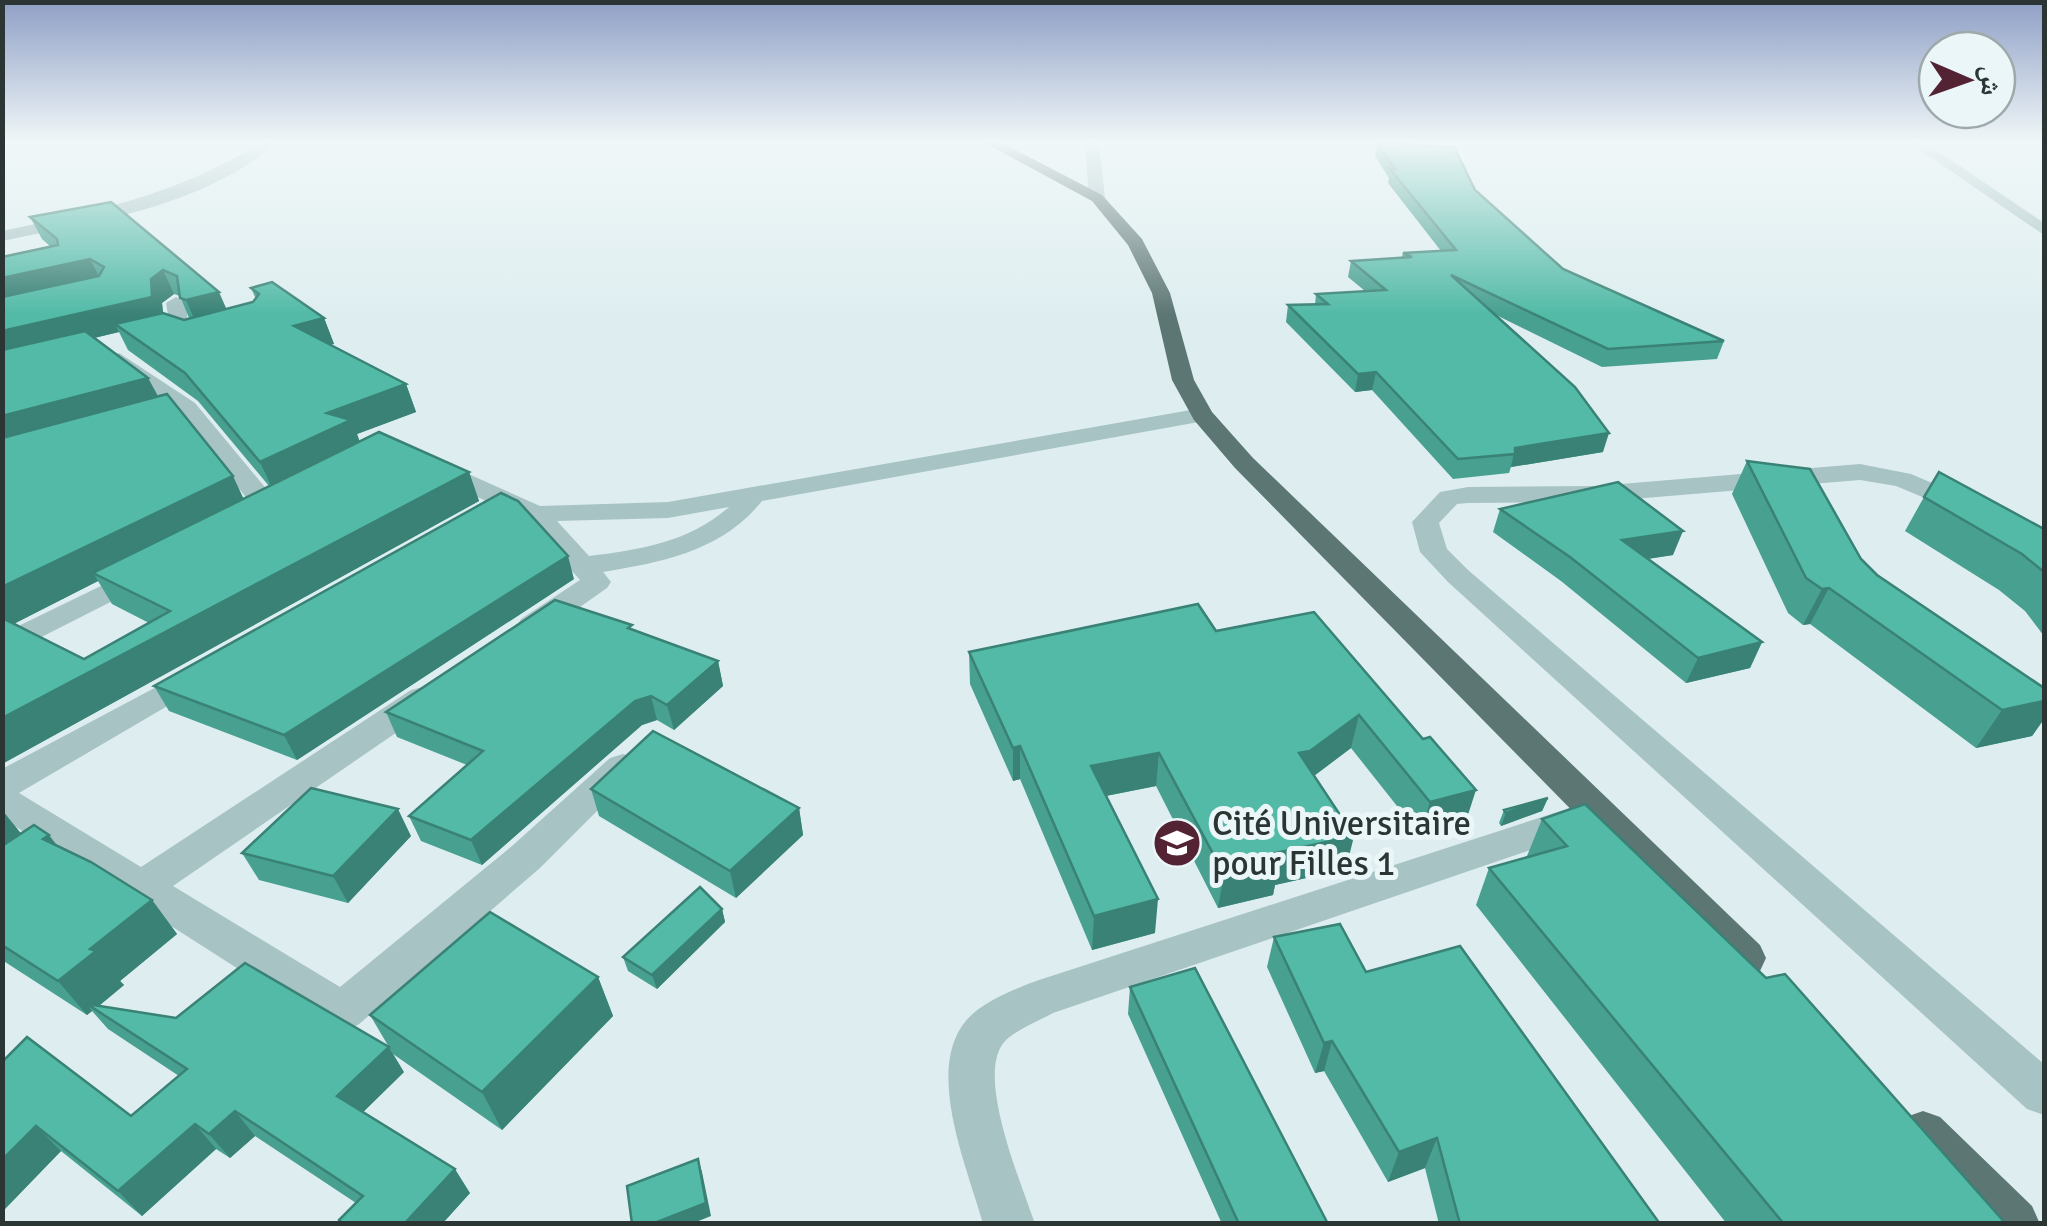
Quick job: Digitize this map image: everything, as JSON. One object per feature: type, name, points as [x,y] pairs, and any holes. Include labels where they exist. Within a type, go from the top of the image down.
[{"type":"main road","points":[[1099,200],[1136,243],[1152,276],[1183,380],[1202,414],[1244,464],[1764,977]]},
{"type":"main road","points":[[1903,1114],[2014,1224]]},
{"type":"street","points":[[2,236],[154,200]]},
{"type":"street","points":[[2000,200],[2044,230]]},
{"type":"street","points":[[176,304],[169,330],[195,336],[226,328]]},
{"type":"street","points":[[120,341],[101,345],[187,408],[269,509]]},
{"type":"street","points":[[150,419],[187,408]]},
{"type":"street","points":[[472,520],[521,508],[668,510],[751,498],[1202,414]]},
{"type":"street","points":[[406,455],[521,508],[596,582],[500,648]]},
{"type":"street","points":[[1985,518],[1925,487],[1879,473],[1860,472],[1596,494],[1468,495],[1449,498],[1425,522],[1434,552],[1458,576],[2044,1094]]},
{"type":"street","points":[[582,566],[647,555],[699,538],[734,518],[751,498]]},
{"type":"street","points":[[2,647],[169,561]]},
{"type":"street","points":[[2,786],[218,664]]},
{"type":"street","points":[[143,886],[451,680]]},
{"type":"street","points":[[2,800],[46,844],[143,886],[342,1010],[526,857],[642,750]]},
{"type":"street","points":[[1009,1224],[974,1110],[970,1060],[990,1026],[1039,999],[1598,813]]},
{"type":"building","points":[[1415,200],[1486,200],[1563,269],[1724,341],[1608,349],[1451,275],[1575,387],[1609,433],[1515,448],[1515,454],[1458,459],[1376,372],[1358,374],[1288,305],[1328,304],[1316,294],[1386,290],[1351,261],[1456,250]]},
{"type":"building","points":[[111,202],[219,292],[180,298],[177,276],[163,270],[151,279],[152,297],[2,331],[2,297],[99,276],[104,267],[90,259],[2,278],[2,257],[58,245],[57,239],[30,217]]},
{"type":"building","points":[[272,282],[324,318],[294,326],[406,384],[327,413],[351,420],[260,462],[185,373],[115,324],[163,313],[184,320],[253,302],[259,294],[251,288]]},
{"type":"building","points":[[85,331],[148,378],[2,416],[2,350]]},
{"type":"building","points":[[167,394],[233,476],[2,587],[2,438]]},
{"type":"building","points":[[379,432],[469,472],[2,718],[2,618],[84,659],[170,611],[93,573]]},
{"type":"building","points":[[1747,461],[1810,469],[1861,559],[1877,575],[2044,688],[2044,701],[2002,710],[1829,588],[1822,589],[1806,578]]},
{"type":"building","points":[[1939,472],[2044,529],[2044,572],[2022,554],[1924,497]]},
{"type":"building","points":[[1618,482],[1683,531],[1622,540],[1762,642],[1698,658],[1570,557],[1500,509]]},
{"type":"building","points":[[501,493],[518,501],[568,556],[284,735],[154,686]]},
{"type":"building","points":[[555,600],[632,625],[628,628],[718,661],[667,705],[651,696],[635,701],[471,840],[409,816],[483,751],[386,712]]},
{"type":"building","points":[[1198,604],[1216,631],[1314,612],[1423,739],[1430,737],[1476,790],[1430,802],[1359,715],[1310,751],[1299,753],[1354,836],[1275,853],[1280,862],[1224,874],[1159,753],[1091,766],[1158,899],[1094,916],[1020,746],[1013,748],[969,652]]},
{"type":"building","points":[[653,731],[799,808],[730,871],[591,789]]},
{"type":"building","points":[[311,788],[398,809],[333,876],[242,853]]},
{"type":"building","points":[[1548,798],[1506,813],[1504,810]]},
{"type":"building","points":[[1585,804],[1766,978],[1785,974],[2006,1224],[1784,1224],[1489,868],[1567,846],[1542,819]]},
{"type":"building","points":[[34,825],[49,835],[43,839],[91,862],[152,900],[90,949],[96,951],[58,981],[2,945],[2,846]]},
{"type":"building","points":[[700,887],[722,909],[652,975],[623,957]]},
{"type":"building","points":[[490,912],[598,977],[482,1092],[370,1015]]},
{"type":"building","points":[[1340,924],[1366,972],[1460,946],[1660,1224],[1460,1224],[1437,1138],[1399,1152],[1332,1041],[1324,1043],[1274,937]]},
{"type":"building","points":[[245,963],[389,1047],[337,1096],[455,1169],[404,1224],[343,1224],[339,1220],[363,1196],[235,1111],[209,1134],[195,1124],[118,1191],[36,1126],[2,1160],[2,1062],[27,1037],[131,1116],[187,1069],[87,1004],[176,1018]]},
{"type":"building","points":[[1195,968],[1328,1224],[1239,1224],[1130,987]]},
{"type":"building","points":[[698,1159],[706,1203],[652,1224],[632,1224],[627,1186]]},
{"type":"place","name":"Cité Universitaire pour Filles 1","points":[[1177,843]]}]
